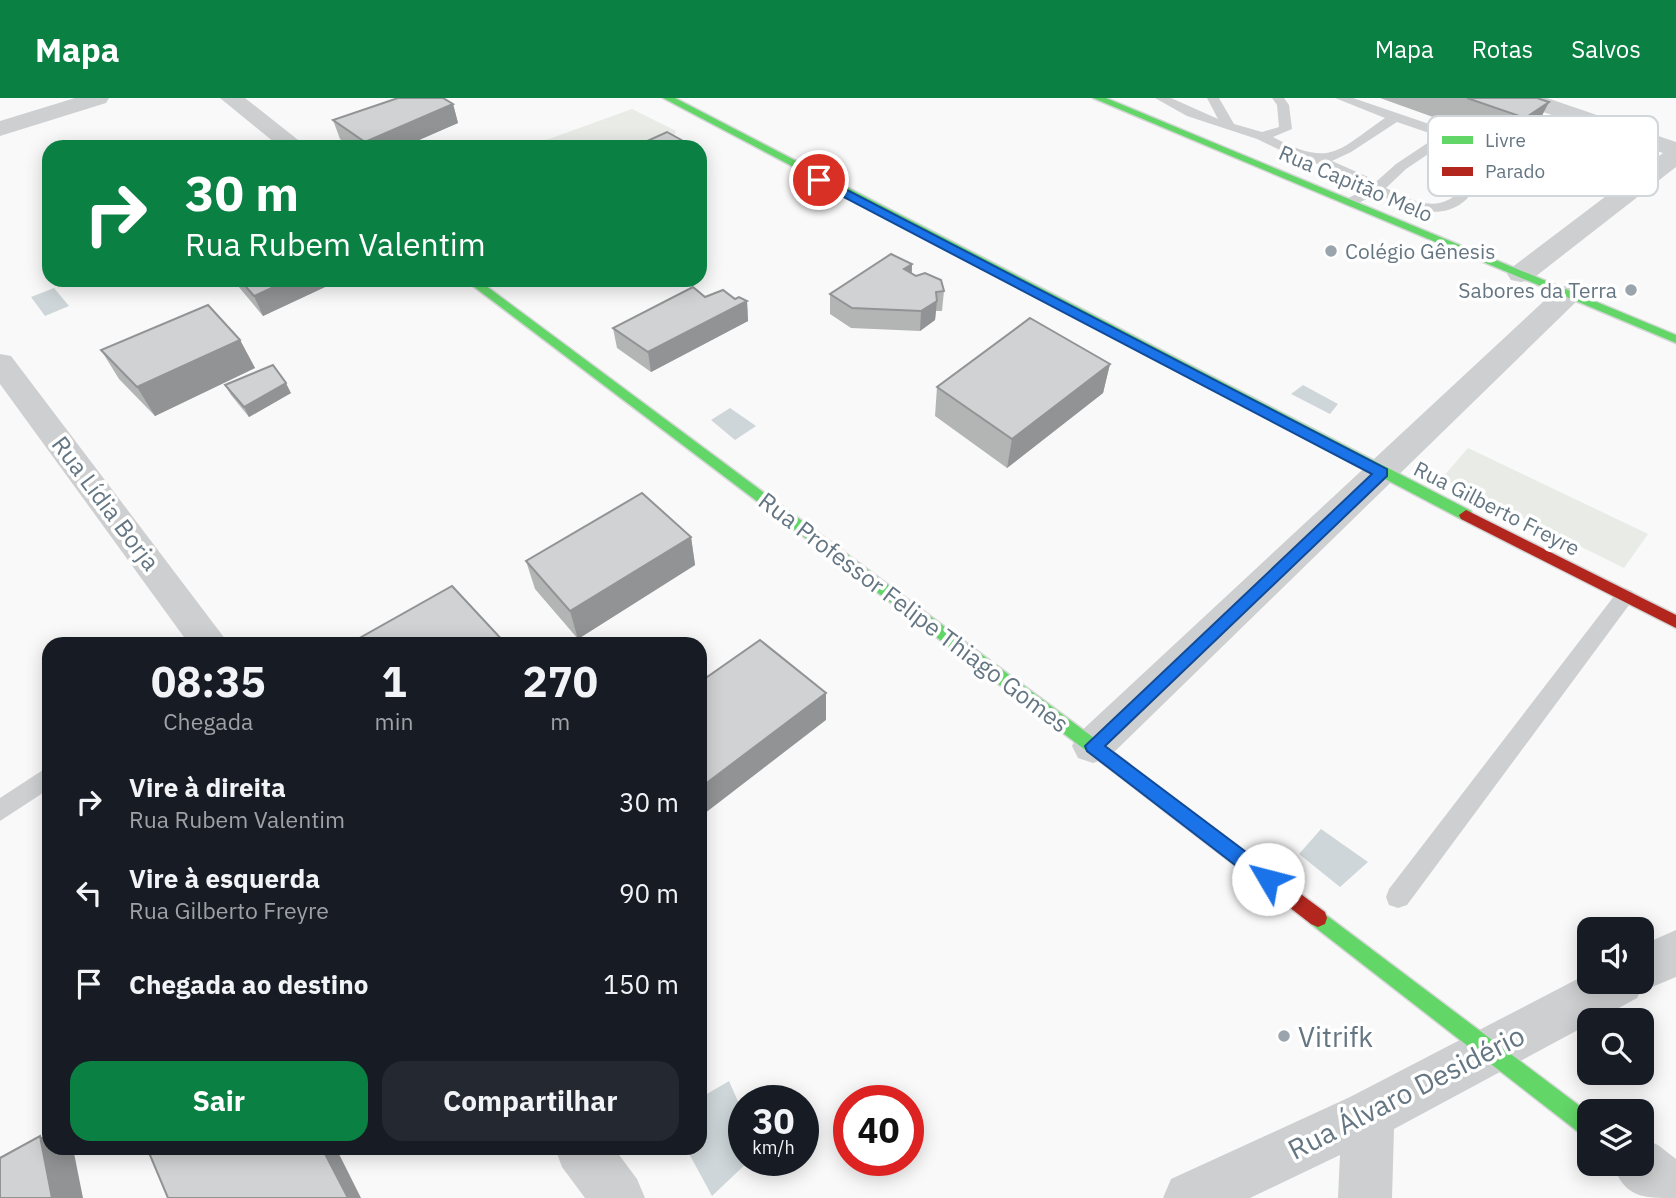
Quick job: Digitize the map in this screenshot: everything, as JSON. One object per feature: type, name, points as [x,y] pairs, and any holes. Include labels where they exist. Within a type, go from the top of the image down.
[{"type":"street","points":[[0,129],[98,98]]},
{"type":"street","points":[[231,98],[286,140]]},
{"type":"street","name":"Rua Gilberto Freyre","points":[[668,98],[1382,473],[1676,622]]},
{"type":"street","name":"Rua Capitão Melo","points":[[1098,98],[1676,339]]},
{"type":"street","points":[[1525,98],[1574,116]]},
{"type":"street","points":[[1658,146],[1676,153]]},
{"type":"street","points":[[1658,167],[1676,153]]},
{"type":"street","points":[[1521,274],[1621,196]]},
{"type":"street","name":"Rua Professor Felipe Thiago Gomes","points":[[480,287],[1093,746],[1577,1116]]},
{"type":"street","points":[[1093,746],[1568,294]]},
{"type":"street","name":"Rua Lídia Borja","points":[[0,363],[205,637]]},
{"type":"street","points":[[1654,964],[1676,952]]},
{"type":"street","name":"Rua Álvaro Desidério","points":[[1190,1198],[1368,1115],[1597,994]]},
{"type":"street","points":[[1365,1198],[1368,1115]]},
{"type":"street","points":[[586,1155],[618,1198]]},
{"type":"street","points":[[1654,1176],[1676,1193]]},
{"type":"lane","points":[[1161,98],[1191,113],[1262,136],[1380,187]]},
{"type":"lane","points":[[1213,98],[1229,127]]},
{"type":"lane","points":[[1262,136],[1286,129],[1283,106],[1278,98]]},
{"type":"lane","points":[[1341,98],[1428,128]]},
{"type":"lane","points":[[1320,160],[1332,157],[1395,117]]},
{"type":"lane","points":[[1244,131],[1262,144],[1265,150],[1246,160]]},
{"type":"lane","points":[[1350,203],[1380,187],[1390,173],[1428,148]]},
{"type":"lane","points":[[1380,187],[1378,189],[1403,201],[1429,208],[1453,204],[1461,196]]},
{"type":"lane","points":[[1398,897],[1625,596]]},
{"type":"lane","points":[[0,811],[42,781]]},
{"type":"shaded area","points":[[632,109],[676,131],[673,137],[666,140],[546,140]]},
{"type":"shaded area","points":[[54,288],[69,306],[45,316],[31,297]]},
{"type":"shaded area","points":[[1303,385],[1338,404],[1330,414],[1291,394]]},
{"type":"shaded area","points":[[730,408],[756,426],[735,440],[711,420]]},
{"type":"shaded area","points":[[1468,448],[1648,534],[1624,568],[1442,478]]},
{"type":"shaded area","points":[[1321,829],[1368,862],[1340,887],[1299,854]]},
{"type":"shaded area","points":[[729,1081],[728,1176],[733,1176],[712,1196],[690,1155],[707,1155],[707,1094]]},
{"type":"building","points":[[398,98],[443,98],[453,104],[370,140],[362,140],[333,120]]},
{"type":"building","points":[[1467,98],[1537,98],[1549,102],[1528,116],[1519,116]]},
{"type":"building","points":[[667,132],[681,140],[649,140]]},
{"type":"building","points":[[891,254],[912,264],[904,269],[916,276],[925,273],[941,280],[944,291],[936,292],[937,301],[921,311],[852,308],[830,294]]},
{"type":"building","points":[[246,287],[274,287],[254,296]]},
{"type":"building","points":[[693,287],[705,297],[723,290],[735,299],[739,297],[747,301],[648,352],[613,328]]},
{"type":"building","points":[[208,305],[240,340],[137,387],[101,350]]},
{"type":"building","points":[[1030,318],[1110,364],[1012,439],[937,387]]},
{"type":"building","points":[[273,365],[286,383],[244,407],[225,385]]},
{"type":"building","points":[[642,493],[691,537],[570,611],[526,561]]},
{"type":"building","points":[[452,586],[499,637],[361,637]]},
{"type":"building","points":[[760,640],[826,693],[707,783],[707,677]]},
{"type":"building","points":[[40,1136],[52,1198],[0,1198],[0,1158]]},
{"type":"building","points":[[150,1155],[326,1155],[348,1198],[168,1198]]},
{"type":"traffic: fast","points":[[668,98],[1466,515]]},
{"type":"traffic: fast","points":[[1098,98],[1676,339]]},
{"type":"traffic: fast","points":[[480,287],[1123,769]]},
{"type":"traffic: fast","points":[[1318,918],[1577,1117]]},
{"type":"traffic: jam","points":[[1466,515],[1676,622]]},
{"type":"traffic: jam","points":[[1123,769],[1318,918]]},
{"type":"place","name":"Colégio Gênesis","points":[[1331,251]]},
{"type":"place","name":"Sabores da Terra","points":[[1631,290]]},
{"type":"place","name":"Vitrifk","points":[[1284,1036]]},
{"type":"route","points":[[819,180],[1382,473],[1093,746],[1268,879]]}]
